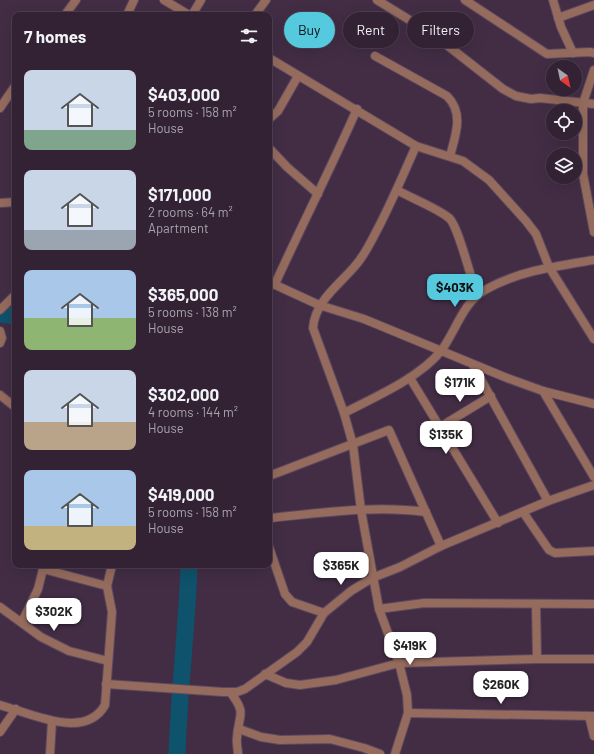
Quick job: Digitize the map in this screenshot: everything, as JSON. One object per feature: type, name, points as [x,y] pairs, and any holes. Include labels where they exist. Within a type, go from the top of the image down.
[{"type":"street","points":[[67,12],[76,0]]},
{"type":"street","points":[[128,12],[134,0]]},
{"type":"street","points":[[164,0],[186,12]]},
{"type":"street","points":[[193,12],[201,0]]},
{"type":"street","points":[[257,12],[266,0]]},
{"type":"street","points":[[378,0],[434,35],[503,89],[516,96],[531,99],[540,98],[583,104],[594,104]]},
{"type":"street","points":[[465,0],[547,54],[594,53]]},
{"type":"street","points":[[553,0],[558,18],[573,53]]},
{"type":"street","points":[[558,18],[594,5]]},
{"type":"street","points":[[375,56],[452,100],[456,107],[458,128],[450,156]]},
{"type":"street","points":[[272,60],[416,146],[450,156],[469,165],[489,180],[526,220],[536,234],[549,267],[594,339]]},
{"type":"street","points":[[594,70],[583,104],[583,174],[594,232]]},
{"type":"street","points":[[272,116],[278,111],[298,76]]},
{"type":"street","points":[[0,106],[12,90]]},
{"type":"street","points":[[356,109],[330,170],[272,283],[320,305],[364,319],[441,350],[473,365],[543,391],[594,404]]},
{"type":"street","points":[[395,754],[408,713],[407,695],[399,663],[379,609],[372,578],[361,510],[353,445],[344,413],[315,337],[313,321],[320,305],[364,254],[398,190],[416,146]]},
{"type":"street","points":[[272,151],[287,168],[318,194]]},
{"type":"street","points":[[398,190],[450,218],[460,239],[477,296]]},
{"type":"street","points":[[0,202],[12,202]]},
{"type":"street","points":[[344,413],[410,378],[426,366],[441,350],[470,302],[484,290],[509,279],[549,267],[594,260]]},
{"type":"street","points":[[0,310],[12,298]]},
{"type":"street","points":[[0,331],[2,338],[0,343]]},
{"type":"street","points":[[473,365],[548,501]]},
{"type":"street","points":[[410,378],[498,523]]},
{"type":"street","points":[[543,391],[594,477]]},
{"type":"street","points":[[0,395],[12,404]]},
{"type":"street","points":[[440,428],[491,396]]},
{"type":"street","points":[[272,475],[389,430],[441,546]]},
{"type":"street","points":[[106,684],[230,692],[244,689],[297,652],[307,642],[324,614],[351,591],[372,578],[400,567],[441,546],[548,501],[594,485]]},
{"type":"street","points":[[272,518],[361,510],[404,509],[426,512]]},
{"type":"street","points":[[523,512],[549,550],[555,552],[594,551]]},
{"type":"street","points":[[272,556],[285,594],[292,602],[324,614]]},
{"type":"street","points":[[22,622],[38,589],[43,568]]},
{"type":"street","points":[[46,568],[107,586]]},
{"type":"street","points":[[0,705],[52,721],[85,722],[100,714],[105,705],[112,612],[107,586],[111,568]]},
{"type":"street","points":[[379,609],[424,603],[594,604]]},
{"type":"street","points":[[536,604],[537,659]]},
{"type":"street","points":[[0,607],[41,637],[69,651],[108,661]]},
{"type":"street","points":[[265,674],[286,683],[300,685],[336,680],[399,663],[594,659]]},
{"type":"street","points":[[230,692],[241,709],[237,738],[238,754]]},
{"type":"street","points":[[0,732],[16,709]]},
{"type":"street","points":[[408,713],[591,716],[594,736]]},
{"type":"street","points":[[50,754],[52,721]]},
{"type":"street","points":[[239,730],[261,737],[280,740],[330,739],[380,754]]},
{"type":"waterway","points":[[0,314],[12,316]]},
{"type":"waterway","points":[[177,754],[189,568]]}]
